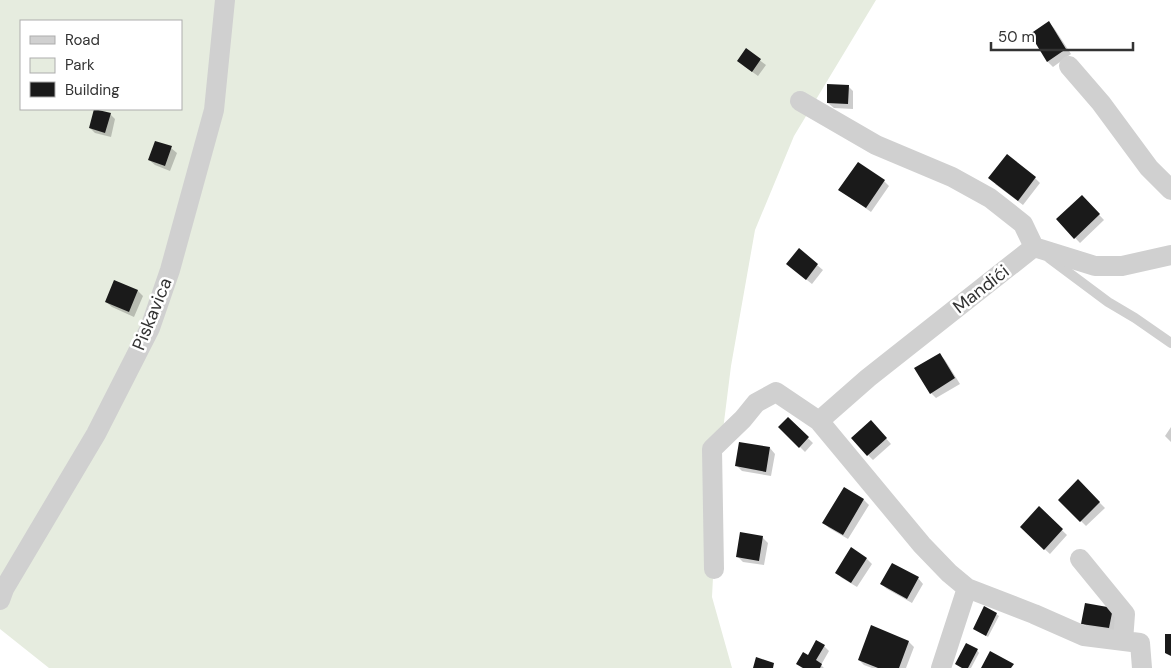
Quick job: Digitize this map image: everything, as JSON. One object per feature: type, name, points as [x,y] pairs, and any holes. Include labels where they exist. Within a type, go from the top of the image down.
[{"type":"street","name":"Piskavica","points":[[0,600],[4,589],[96,434],[150,328],[170,270],[214,110],[224,0]]},
{"type":"street","points":[[1069,66],[1101,104],[1149,168],[1171,190]]},
{"type":"street","points":[[800,101],[876,145],[952,177],[990,198],[1023,224],[1034,247],[1095,266],[1122,266],[1171,255]]},
{"type":"street","name":"Mandići","points":[[819,421],[868,378],[1034,247]]},
{"type":"street","points":[[714,569],[712,449],[743,420],[756,403],[776,392],[819,421],[922,546],[968,588],[1084,636],[1140,643],[1142,668]]},
{"type":"street","points":[[1080,559],[1125,614],[1123,641]]},
{"type":"street","points":[[941,668],[968,588]]},
{"type":"lane","points":[[1034,247],[1108,302],[1171,343]]},
{"type":"green space","points":[[0,0],[876,0],[794,136],[755,230],[731,366],[719,462],[712,597],[732,668],[49,668],[0,629]]},
{"type":"building","points":[[1049,21],[1066,49],[1047,62],[1030,34]]},
{"type":"building","points":[[746,48],[761,59],[752,72],[737,61]]},
{"type":"building","points":[[827,84],[849,85],[848,104],[827,103]]},
{"type":"building","points":[[94,110],[111,113],[105,133],[89,128]]},
{"type":"building","points":[[155,141],[172,146],[165,166],[148,160]]},
{"type":"building","points":[[1007,154],[1036,177],[1018,201],[988,178]]},
{"type":"building","points":[[858,162],[885,180],[866,208],[838,190]]},
{"type":"building","points":[[1082,195],[1100,214],[1074,239],[1056,219]]},
{"type":"building","points":[[799,248],[818,264],[806,280],[786,264]]},
{"type":"building","points":[[114,280],[138,290],[129,312],[105,302]]},
{"type":"building","points":[[940,353],[955,378],[930,394],[914,368]]},
{"type":"building","points":[[788,417],[809,437],[799,448],[778,427]]},
{"type":"building","points":[[871,420],[887,438],[867,456],[851,438]]},
{"type":"building","points":[[739,442],[770,447],[766,472],[735,466]]},
{"type":"building","points":[[1078,479],[1100,502],[1080,522],[1058,500]]},
{"type":"building","points":[[844,487],[864,499],[843,535],[822,523]]},
{"type":"building","points":[[1039,506],[1063,529],[1044,550],[1020,527]]},
{"type":"building","points":[[740,532],[763,536],[759,561],[736,557]]},
{"type":"building","points":[[851,547],[867,558],[851,583],[835,573]]},
{"type":"building","points":[[892,563],[919,577],[907,599],[880,584]]},
{"type":"building","points":[[1085,603],[1113,608],[1109,628],[1081,624]]},
{"type":"building","points":[[984,606],[997,613],[986,636],[973,629]]},
{"type":"building","points":[[871,625],[909,641],[899,668],[878,668],[858,660]]},
{"type":"building","points":[[1165,634],[1171,634],[1171,656],[1165,653]]},
{"type":"building","points":[[816,640],[825,645],[816,660],[822,664],[820,668],[803,668],[796,664],[803,652],[808,655]]},
{"type":"building","points":[[966,643],[978,649],[968,668],[962,668],[955,664]]},
{"type":"building","points":[[990,651],[1014,664],[1011,668],[981,668]]},
{"type":"building","points":[[756,657],[774,663],[773,668],[753,668]]}]
